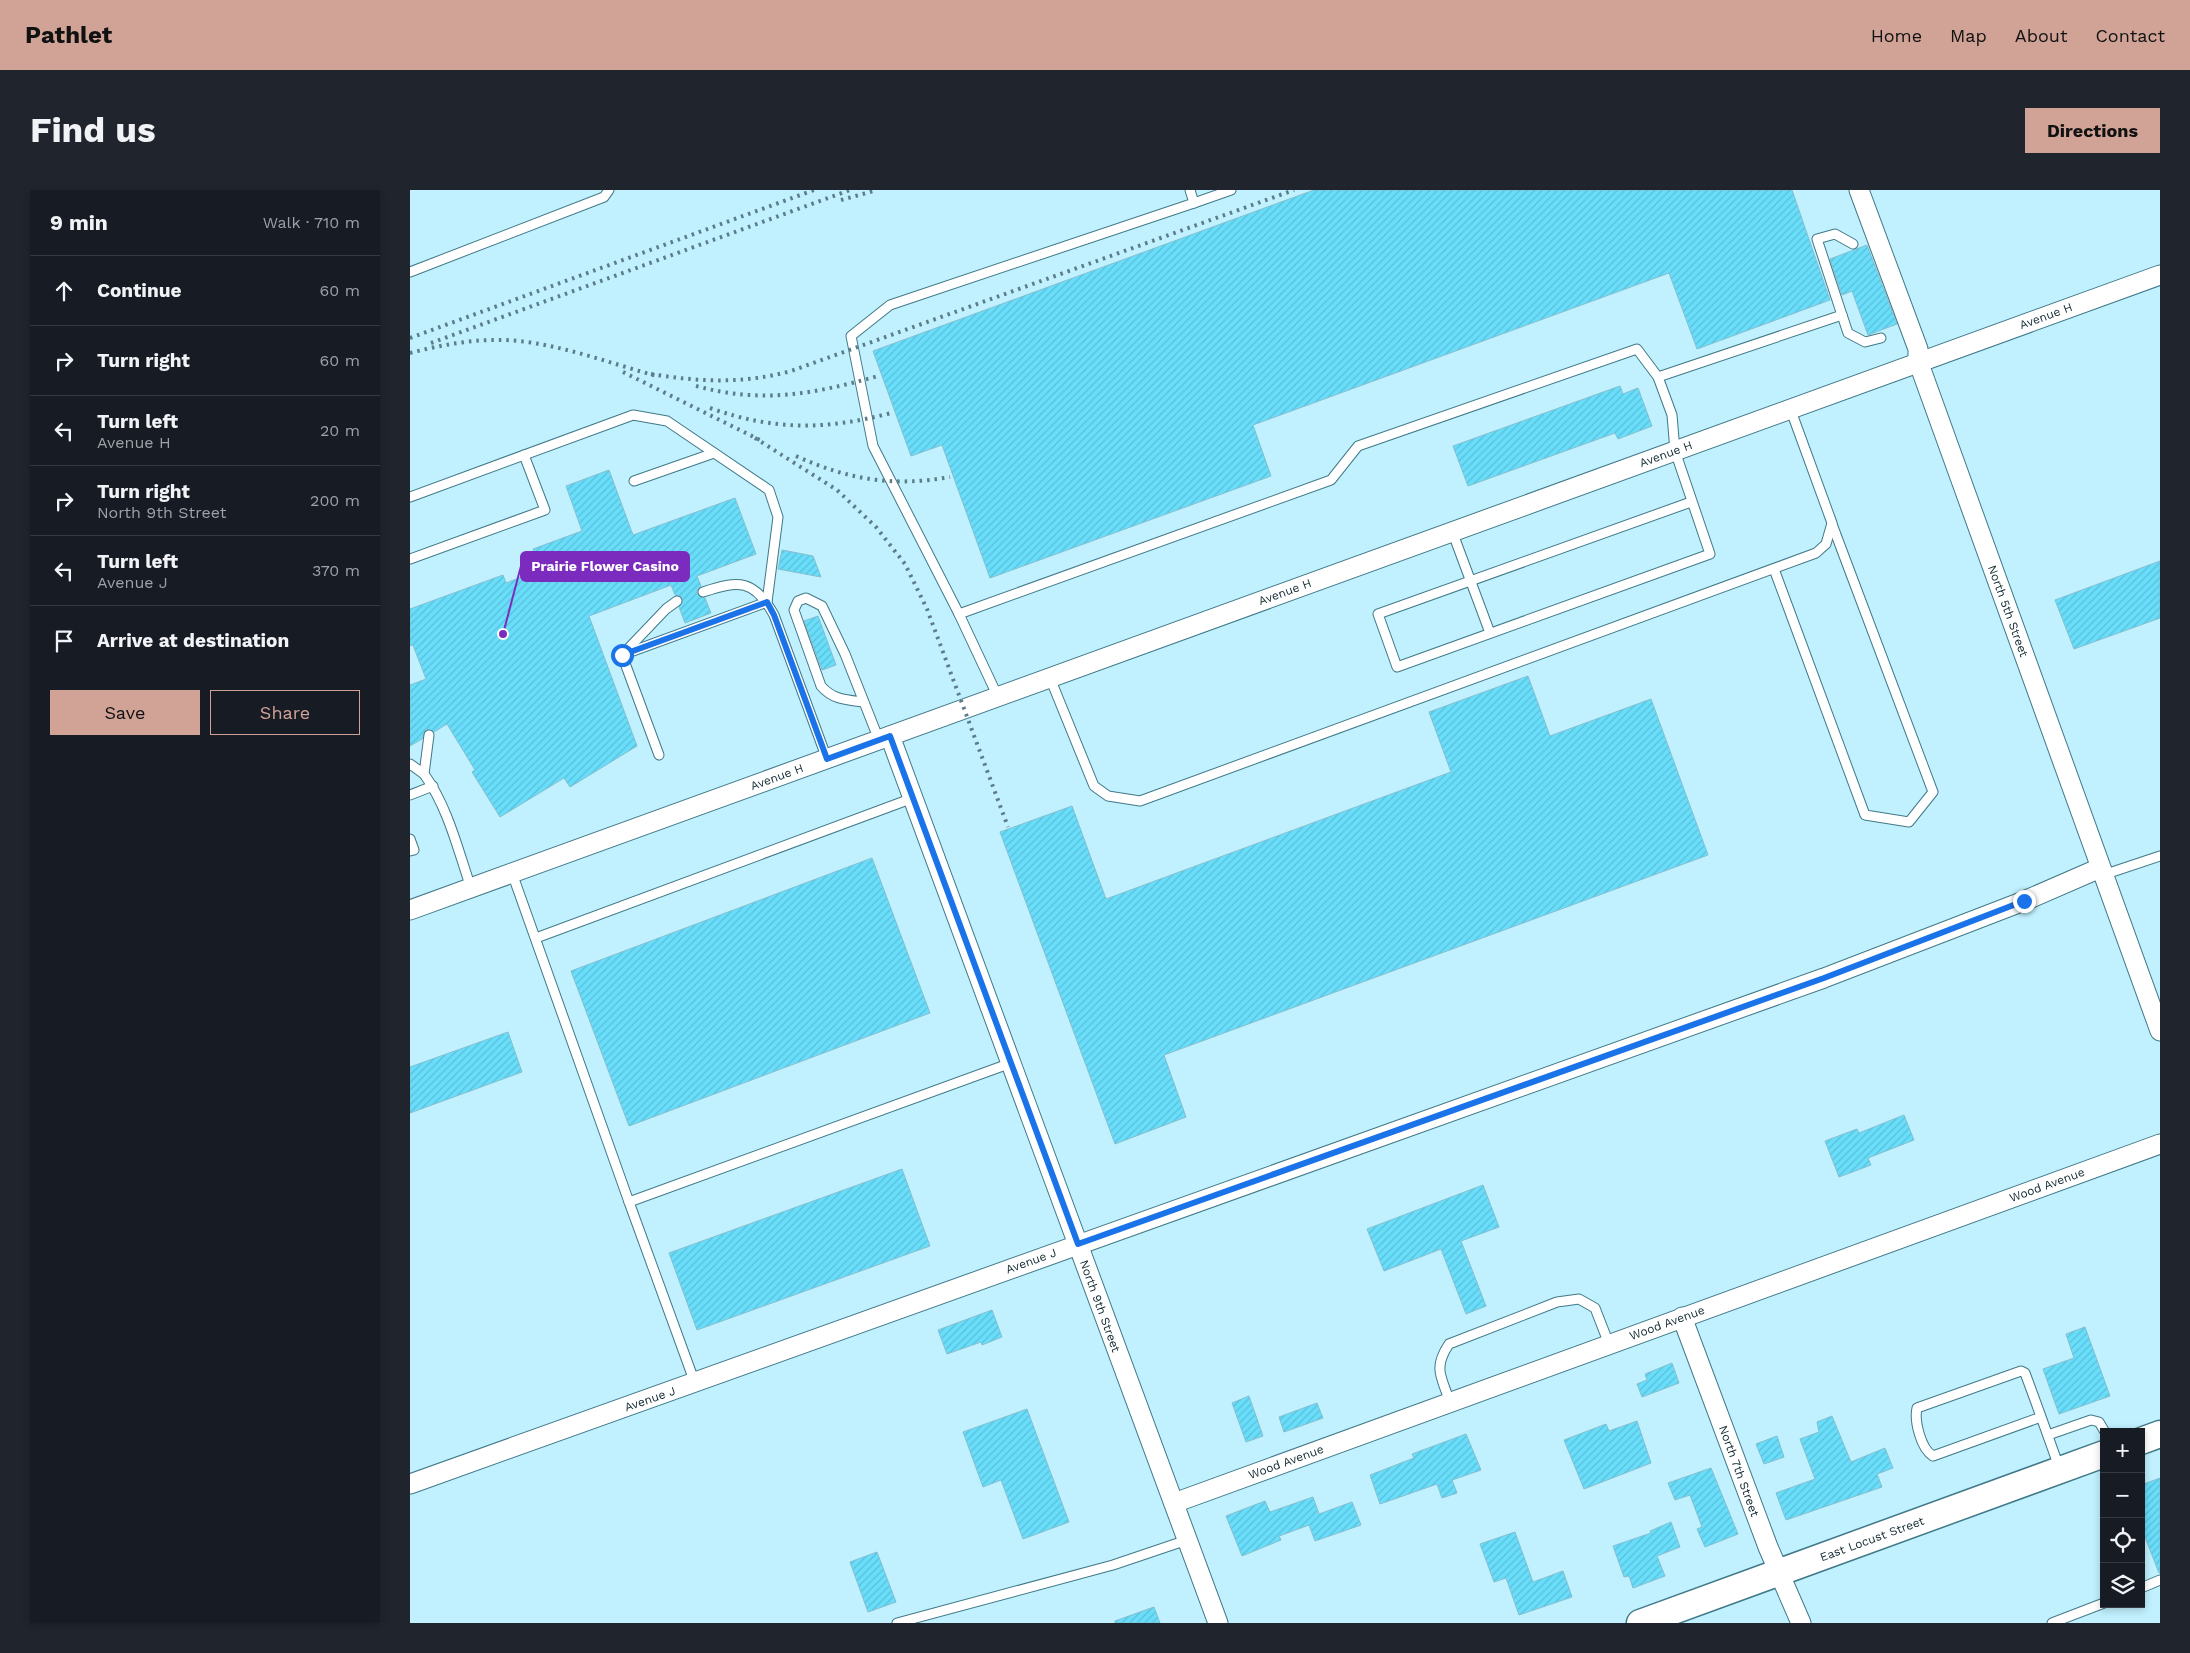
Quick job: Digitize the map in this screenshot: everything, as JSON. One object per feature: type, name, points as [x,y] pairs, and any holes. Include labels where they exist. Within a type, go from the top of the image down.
[{"type":"main road","points":[[2145,1440],[2160,1434]]},
{"type":"main road","name":"East Locust Street","points":[[1640,1623],[2100,1455]]},
{"type":"street","name":"North 5th Street","points":[[1859,190],[1918,349],[1918,361],[2101,871],[2158,1021]]},
{"type":"street","name":"Avenue H","points":[[410,910],[1918,361],[2160,275]]},
{"type":"street","name":"North 9th Street","points":[[884,738],[913,798],[1218,1623]]},
{"type":"street","name":"Avenue J","points":[[410,1484],[1824,978],[2101,871]]},
{"type":"street","name":"Wood Avenue","points":[[1174,1503],[2160,1144]]},
{"type":"street","name":"North 7th Street","points":[[1682,1317],[1766,1542],[1800,1623]]},
{"type":"lane","points":[[410,272],[604,197],[609,190]]},
{"type":"lane","points":[[1190,190],[1194,203]]},
{"type":"lane","points":[[998,696],[959,614],[873,446],[851,336],[890,305],[1231,190]]},
{"type":"lane","points":[[1853,244],[1835,234],[1817,239],[1848,333],[1865,342],[1881,338]]},
{"type":"lane","points":[[1658,377],[1842,315]]},
{"type":"lane","points":[[959,614],[1331,480],[1358,446],[1637,349],[1658,377],[1672,415],[1675,451],[1710,554],[1397,667],[1378,614],[1691,502]]},
{"type":"lane","points":[[1774,569],[1865,815],[1909,822],[1933,792],[1790,408]]},
{"type":"lane","points":[[410,497],[633,415],[667,421],[769,490],[778,517],[767,602]]},
{"type":"lane","points":[[634,481],[714,453]]},
{"type":"lane","points":[[410,559],[544,510],[524,454]]},
{"type":"lane","points":[[1050,678],[1094,786],[1108,796],[1140,801],[1816,553],[1826,544],[1832,523]]},
{"type":"lane","points":[[1452,531],[1490,633]]},
{"type":"lane","points":[[703,592],[743,583],[755,589],[767,602],[774,615],[827,759]]},
{"type":"lane","points":[[864,702],[840,699],[828,695],[821,686],[794,610],[798,601],[806,598],[822,606],[845,654],[864,702],[884,738]]},
{"type":"lane","points":[[622,655],[666,609],[677,601]]},
{"type":"lane","points":[[622,655],[767,602]]},
{"type":"lane","points":[[622,655],[659,755]]},
{"type":"lane","points":[[424,774],[429,735]]},
{"type":"lane","points":[[410,764],[424,774],[433,786],[449,822],[470,888]]},
{"type":"lane","points":[[410,794],[433,786]]},
{"type":"lane","points":[[536,938],[913,798]]},
{"type":"lane","points":[[410,839],[414,850],[410,851]]},
{"type":"lane","points":[[2101,871],[2160,856]]},
{"type":"lane","points":[[512,873],[695,1383]]},
{"type":"lane","points":[[629,1202],[1011,1063]]},
{"type":"lane","points":[[1450,1402],[1440,1374],[1440,1359],[1449,1344],[1557,1302],[1579,1300],[1595,1308],[1608,1344]]},
{"type":"lane","points":[[2042,1417],[1933,1456],[1928,1454],[1918,1429],[1915,1415],[1917,1408],[2021,1371],[2025,1373],[2042,1417],[2060,1470]]},
{"type":"lane","points":[[2048,1435],[2091,1420],[2100,1422],[2103,1428]]},
{"type":"lane","points":[[897,1623],[1113,1565],[1187,1540]]},
{"type":"lane","points":[[2145,1586],[2160,1580]]},
{"type":"lane","points":[[2052,1623],[2100,1605]]},
{"type":"building","points":[[1314,190],[1792,190],[1830,300],[1697,349],[1669,273],[1253,425],[1271,476],[990,578],[942,445],[911,456],[873,351]]},
{"type":"building","points":[[1867,245],[1897,324],[1868,335],[1852,291],[1842,295],[1830,259]]},
{"type":"building","points":[[1620,386],[1623,394],[1638,388],[1652,426],[1618,439],[1615,433],[1468,486],[1453,446]]},
{"type":"building","points":[[609,470],[633,535],[735,498],[756,554],[697,576],[701,586],[697,590],[697,594],[705,598],[711,613],[685,623],[679,607],[683,600],[680,596],[675,595],[671,585],[589,616],[637,746],[570,787],[564,778],[500,817],[472,772],[475,770],[447,724],[434,732],[426,729],[422,739],[410,746],[410,685],[426,679],[413,645],[410,646],[410,609],[503,575],[506,583],[540,570],[533,549],[582,531],[566,486]]},
{"type":"building","points":[[782,550],[813,556],[821,577],[778,569]]},
{"type":"building","points":[[2160,561],[2160,618],[2074,649],[2055,600]]},
{"type":"building","points":[[818,616],[836,665],[822,670],[804,621]]},
{"type":"building","points":[[1528,676],[1550,736],[1651,699],[1708,855],[1164,1055],[1186,1117],[1115,1144],[1000,832],[1072,806],[1106,899],[1451,772],[1429,712]]},
{"type":"building","points":[[872,858],[930,1013],[629,1126],[571,971]]},
{"type":"building","points":[[508,1032],[522,1072],[410,1113],[410,1067]]},
{"type":"building","points":[[1904,1115],[1914,1140],[1868,1158],[1871,1165],[1839,1177],[1825,1141],[1857,1129],[1859,1133]]},
{"type":"building","points":[[902,1169],[930,1246],[697,1330],[669,1253]]},
{"type":"building","points":[[1483,1185],[1499,1227],[1461,1241],[1486,1306],[1466,1314],[1441,1249],[1384,1271],[1367,1229]]},
{"type":"building","points":[[992,1310],[1002,1337],[982,1345],[981,1342],[947,1354],[938,1330]]},
{"type":"building","points":[[2085,1327],[2110,1396],[2059,1414],[2043,1369],[2074,1358],[2066,1334]]},
{"type":"building","points":[[1672,1363],[1679,1383],[1642,1397],[1637,1384],[1647,1380],[1645,1374]]},
{"type":"building","points":[[1249,1396],[1263,1436],[1246,1442],[1232,1403]]},
{"type":"building","points":[[1317,1403],[1323,1418],[1284,1432],[1279,1417]]},
{"type":"building","points":[[1027,1409],[1069,1522],[1023,1539],[1001,1480],[983,1487],[963,1432]]},
{"type":"building","points":[[1832,1416],[1851,1462],[1885,1448],[1893,1468],[1877,1474],[1882,1487],[1786,1520],[1776,1493],[1815,1479],[1800,1439],[1819,1432],[1817,1422]]},
{"type":"building","points":[[1637,1421],[1651,1463],[1584,1489],[1564,1440],[1606,1424],[1609,1431]]},
{"type":"building","points":[[1466,1434],[1481,1470],[1452,1480],[1457,1493],[1442,1498],[1437,1484],[1380,1504],[1370,1475],[1414,1458],[1412,1454]]},
{"type":"building","points":[[1777,1436],[1784,1457],[1764,1464],[1756,1444]]},
{"type":"building","points":[[1711,1468],[1738,1534],[1705,1547],[1697,1529],[1702,1527],[1690,1495],[1675,1500],[1668,1483]]},
{"type":"building","points":[[2160,1478],[2160,1573],[2145,1537],[2145,1484]]},
{"type":"building","points":[[1313,1497],[1319,1514],[1352,1502],[1361,1525],[1315,1541],[1309,1525],[1279,1536],[1281,1540],[1242,1556],[1226,1516],[1265,1501],[1270,1512]]},
{"type":"building","points":[[1671,1522],[1680,1547],[1657,1556],[1665,1576],[1633,1588],[1629,1576],[1624,1577],[1613,1546],[1651,1533],[1650,1531]]},
{"type":"building","points":[[1515,1532],[1533,1582],[1563,1571],[1572,1597],[1519,1615],[1506,1578],[1494,1582],[1480,1544]]},
{"type":"building","points":[[877,1552],[896,1602],[868,1612],[850,1562]]},
{"type":"building","points":[[1154,1607],[1160,1623],[1115,1623],[1115,1621]]},
{"type":"railway","points":[[410,338],[814,190]]},
{"type":"railway","points":[[431,343],[850,190]]},
{"type":"railway","points":[[841,200],[877,190]]},
{"type":"railway","points":[[651,374],[687,379],[739,380],[791,371],[1294,190]]},
{"type":"railway","points":[[410,353],[445,345],[504,340],[562,349],[657,376]]},
{"type":"railway","points":[[623,372],[760,440]]},
{"type":"railway","points":[[696,386],[743,395],[788,394],[832,388],[878,376]]},
{"type":"railway","points":[[710,408],[757,421],[801,426],[844,423],[891,413]]},
{"type":"railway","points":[[755,438],[837,490],[876,527],[905,564],[927,609],[1008,827]]},
{"type":"railway","points":[[796,456],[835,471],[872,479],[910,481],[950,477]]},
{"type":"place","name":"Prairie Flower Casino","points":[[503,634]]},
{"type":"route","points":[[622,655],[767,602],[774,615],[827,759],[890,736],[1078,1244],[1824,978],[2024,901]]}]
